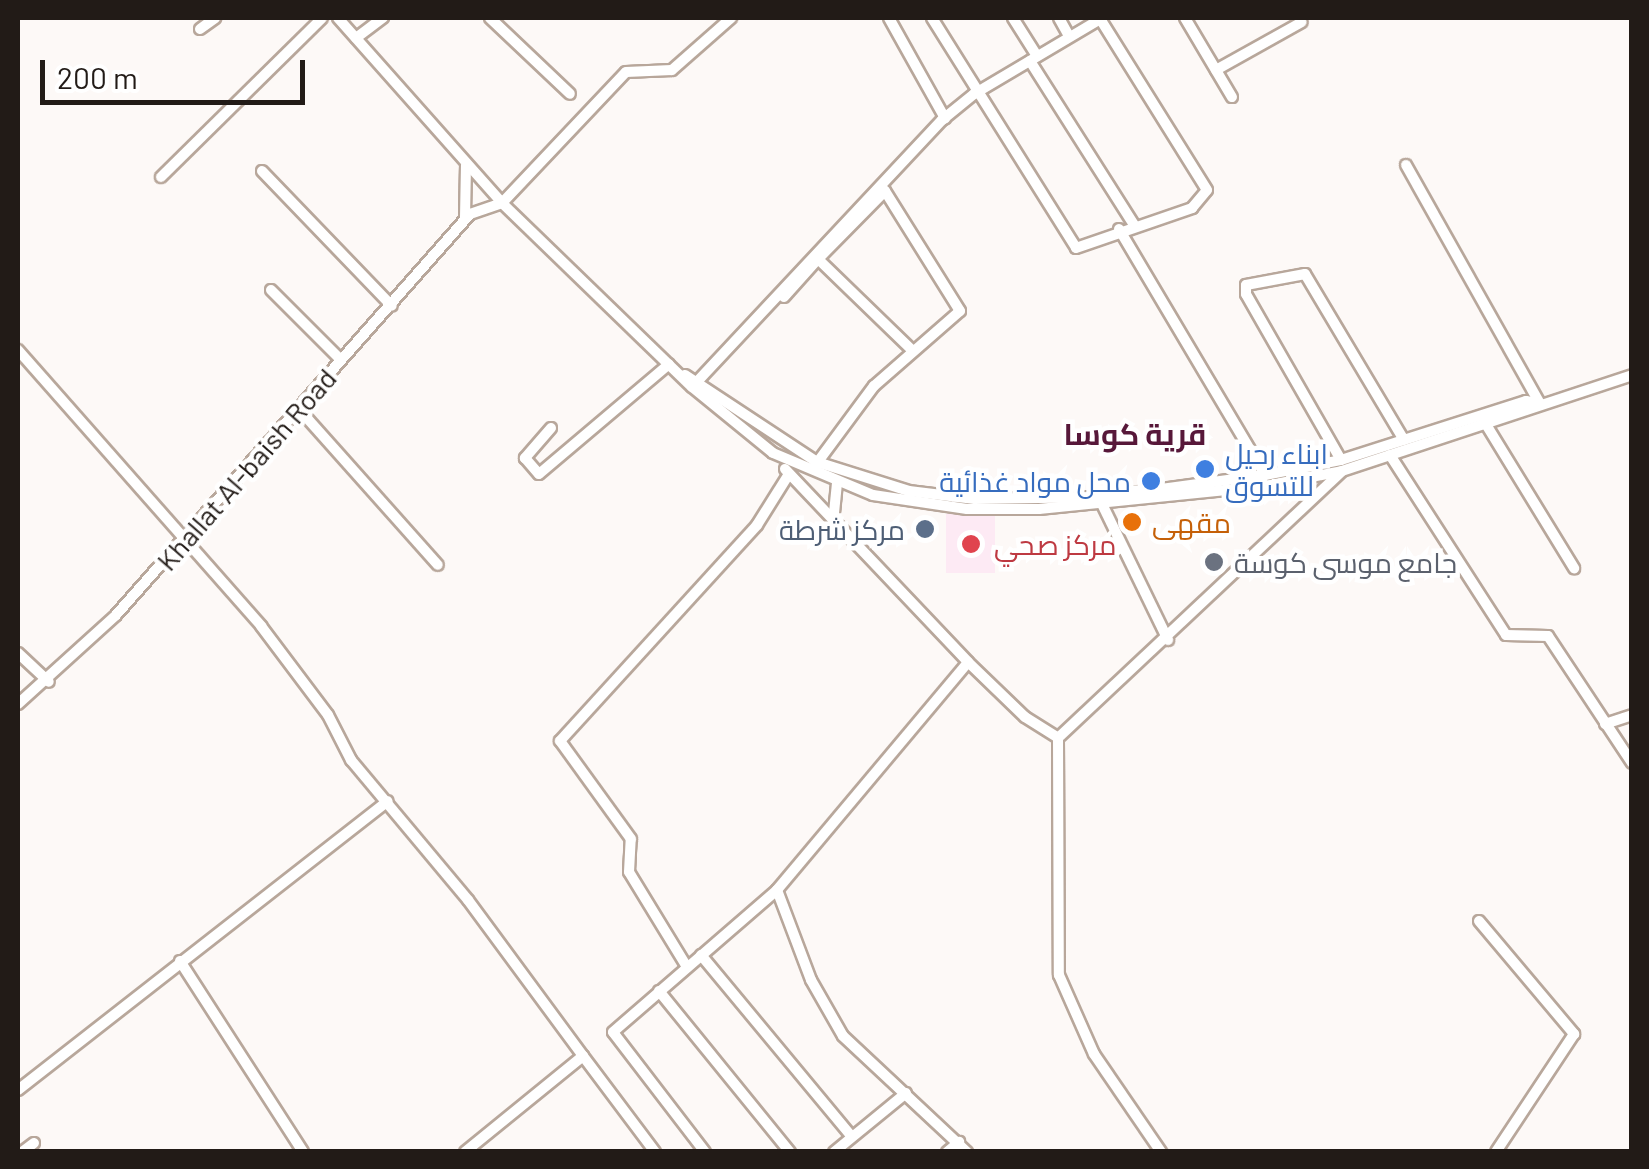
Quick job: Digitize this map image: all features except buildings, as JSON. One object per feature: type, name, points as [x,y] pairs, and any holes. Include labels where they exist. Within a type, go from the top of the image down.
[{"type":"street","points":[[200,29],[214,18]]},
{"type":"street","points":[[161,177],[322,18]]},
{"type":"street","points":[[338,18],[502,203],[670,364],[773,452],[834,524],[968,662],[1058,738]]},
{"type":"street","points":[[356,38],[383,18]]},
{"type":"street","points":[[490,18],[570,94]]},
{"type":"street","points":[[463,222],[480,207],[502,203],[626,72],[672,70],[731,18]]},
{"type":"street","points":[[890,18],[944,118]]},
{"type":"street","points":[[694,384],[944,118],[974,94],[1101,18],[1206,183],[1197,204],[1075,248],[974,94],[932,18]]},
{"type":"street","points":[[1014,18],[1033,58],[1134,225]]},
{"type":"street","points":[[1059,18],[1069,36]]},
{"type":"street","points":[[1185,18],[1232,97]]},
{"type":"street","points":[[1216,70],[1302,22]]},
{"type":"street","points":[[463,222],[470,192],[466,162]]},
{"type":"street","points":[[1406,165],[1540,404]]},
{"type":"street","points":[[262,171],[392,306]]},
{"type":"street","points":[[784,297],[888,193],[961,308],[911,349],[846,419],[814,467]]},
{"type":"street","name":"Khallat Al-baish Road","points":[[18,704],[49,682],[188,536],[463,222]]},
{"type":"street","points":[[1119,230],[1266,475]]},
{"type":"street","points":[[818,259],[911,349]]},
{"type":"street","points":[[1341,465],[1246,294],[1246,285],[1304,274],[1404,440]]},
{"type":"street","points":[[270,290],[341,360]]},
{"type":"street","points":[[18,350],[188,536],[655,1152]]},
{"type":"street","points":[[550,428],[524,458],[539,474],[670,364]]},
{"type":"street","points":[[694,384],[837,483],[930,500],[1103,506],[1390,456],[1632,376]]},
{"type":"street","points":[[1161,1152],[1094,1054],[1059,975],[1058,738],[1168,640],[1341,465],[1404,440],[1526,401],[1540,404]]},
{"type":"street","points":[[298,408],[438,566]]},
{"type":"street","points":[[1487,426],[1574,568]]},
{"type":"street","points":[[773,452],[930,500]]},
{"type":"street","points":[[1390,456],[1506,634],[1548,636],[1632,764]]},
{"type":"street","points":[[1070,503],[1318,471]]},
{"type":"street","points":[[687,967],[629,872],[631,839],[560,740],[757,525],[789,474]]},
{"type":"street","points":[[834,524],[837,483]]},
{"type":"street","points":[[1103,506],[1168,640]]},
{"type":"street","points":[[18,653],[49,682]]},
{"type":"street","points":[[706,1152],[613,1036],[659,991],[777,890],[968,662]]},
{"type":"street","points":[[1605,724],[1632,715]]},
{"type":"street","points":[[18,1090],[388,801]]},
{"type":"street","points":[[777,890],[826,1010],[859,1054],[963,1147],[947,1152]]},
{"type":"street","points":[[1479,920],[1574,1034],[1496,1152]]},
{"type":"street","points":[[701,955],[852,1137]]},
{"type":"street","points":[[180,962],[303,1152]]},
{"type":"street","points":[[659,991],[790,1152]]},
{"type":"street","points":[[465,1152],[584,1056]]},
{"type":"street","points":[[834,1152],[906,1093]]},
{"type":"street","points":[[22,1152],[34,1143]]},
{"type":"shaded area","name":"مركز صحي","points":[[946,514],[995,514],[995,573],[946,573]]},
{"type":"place","name":"ابناء رحيل للتسوق","points":[[1205,469]]},
{"type":"place","name":"محل مواد غذائية","points":[[1151,481]]},
{"type":"place","name":"مقهى","points":[[1132,522]]},
{"type":"place","name":"مركز شرطة","points":[[925,529]]},
{"type":"place","name":"مركز صحي","points":[[971,544]]},
{"type":"place","name":"جامع موسى كوسة","points":[[1214,562]]},
{"type":"district","name":"قرية كوسا","points":[[1135,433]]}]
